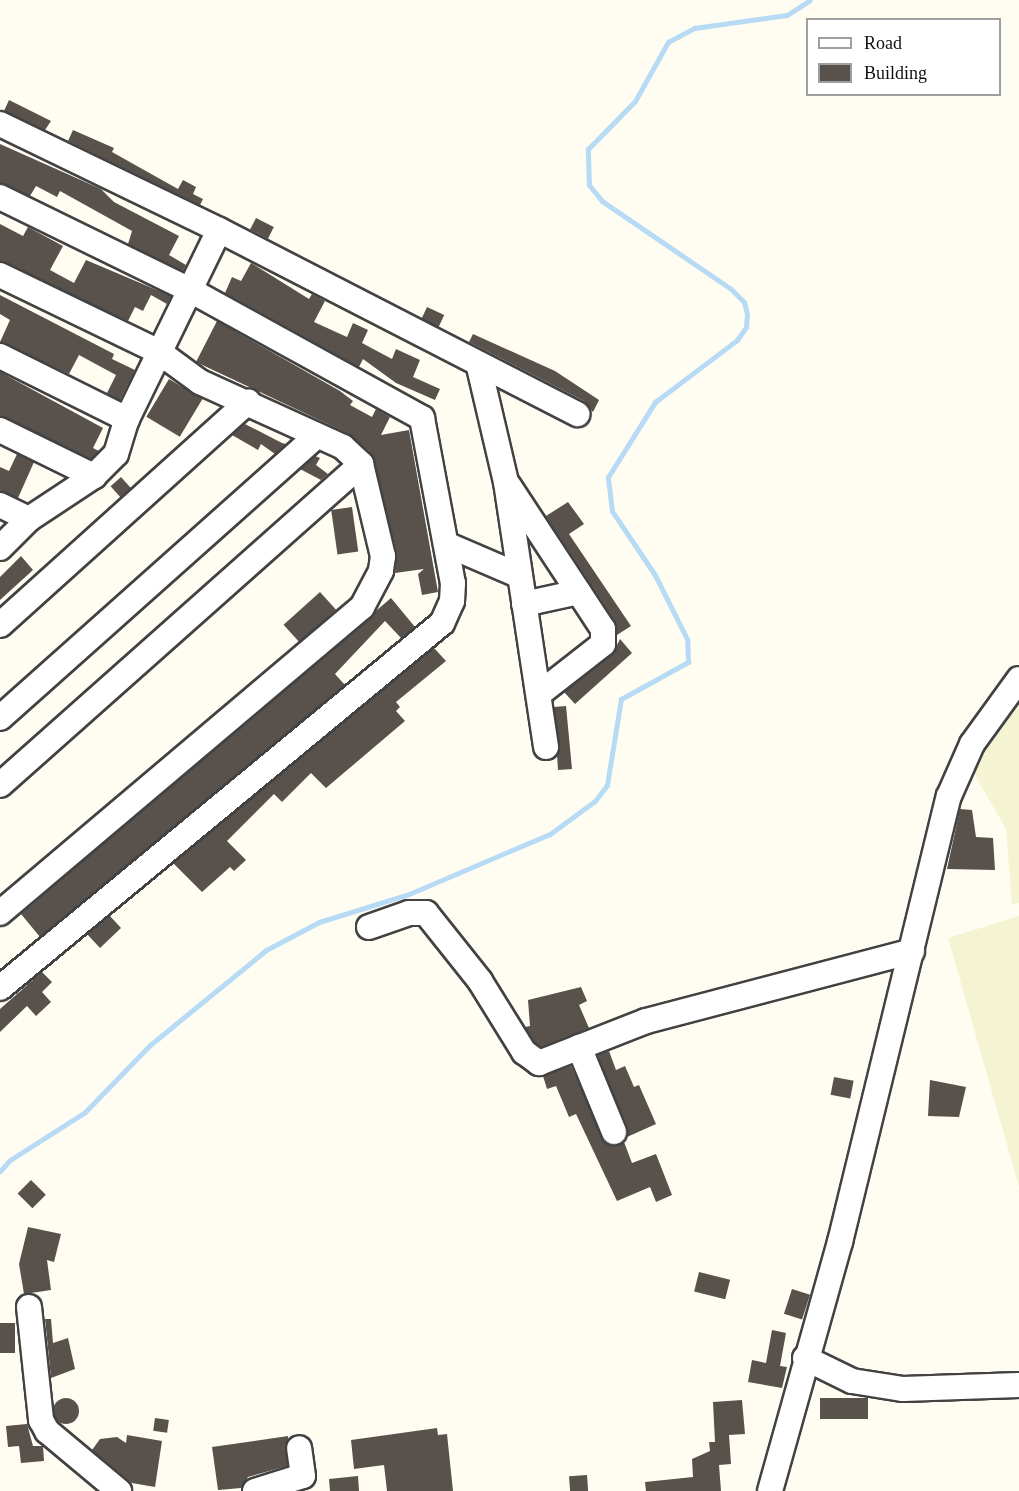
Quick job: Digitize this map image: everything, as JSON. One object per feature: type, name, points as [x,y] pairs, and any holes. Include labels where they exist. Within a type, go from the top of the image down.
[{"type":"street","points":[[0,124],[219,230],[479,367],[577,414]]},
{"type":"street","points":[[0,197],[190,291],[422,418],[448,545],[452,601],[442,623],[0,988]]},
{"type":"street","points":[[0,548],[29,519],[94,476],[116,454],[127,418],[219,230]]},
{"type":"street","points":[[0,275],[159,352],[200,382],[248,402],[315,437],[342,447],[361,464],[383,555],[381,572],[362,607],[0,913]]},
{"type":"street","points":[[0,356],[127,418]]},
{"type":"street","points":[[479,367],[506,482],[518,575],[546,747]]},
{"type":"street","points":[[0,625],[248,402]]},
{"type":"street","points":[[0,430],[94,476]]},
{"type":"street","points":[[0,718],[315,437]]},
{"type":"street","points":[[0,785],[361,464]]},
{"type":"street","points":[[506,482],[603,629],[603,644],[574,670],[538,694]]},
{"type":"street","points":[[0,505],[29,519]]},
{"type":"street","points":[[448,545],[518,575]]},
{"type":"street","points":[[524,604],[579,592]]},
{"type":"street","points":[[770,1491],[805,1358],[840,1242],[949,796],[972,744],[1019,679]]},
{"type":"street","points":[[369,927],[409,913],[426,914],[480,981],[524,1052],[539,1063],[646,1021],[912,951]]},
{"type":"street","points":[[579,1047],[614,1132]]},
{"type":"street","points":[[29,1307],[41,1420],[119,1491]]},
{"type":"street","points":[[805,1358],[852,1381],[903,1389],[1019,1385]]},
{"type":"street","points":[[255,1491],[303,1476],[299,1448]]},
{"type":"green space","points":[[1019,689],[1019,903],[1012,905],[1006,829],[970,767]]},
{"type":"green space","points":[[1019,916],[1019,1187],[948,938]]},
{"type":"building","points":[[9,100],[51,121],[45,130],[4,111]]},
{"type":"building","points":[[73,130],[114,148],[112,152],[178,189],[183,180],[196,187],[193,194],[203,199],[200,205],[68,141]]},
{"type":"building","points":[[0,144],[101,189],[114,202],[179,236],[169,255],[186,265],[183,271],[128,244],[132,231],[60,191],[57,197],[36,186],[30,196],[0,183]]},
{"type":"building","points":[[256,218],[274,227],[268,239],[250,230]]},
{"type":"building","points":[[0,224],[23,236],[28,227],[63,246],[50,270],[74,283],[86,260],[171,296],[167,304],[151,295],[143,311],[135,307],[128,321],[0,261]]},
{"type":"building","points":[[251,263],[309,299],[312,294],[325,301],[314,322],[347,337],[353,323],[368,330],[362,343],[392,359],[396,349],[420,360],[413,377],[440,389],[435,400],[396,383],[363,359],[359,367],[225,293],[232,277],[241,281]]},
{"type":"building","points":[[0,295],[114,354],[112,359],[135,370],[120,400],[107,393],[116,375],[79,355],[69,374],[0,342],[10,320],[0,314]]},
{"type":"building","points":[[427,307],[444,315],[439,327],[422,319]]},
{"type":"building","points":[[217,321],[340,391],[353,401],[350,405],[372,417],[376,409],[390,417],[381,435],[409,430],[438,592],[422,595],[418,574],[424,569],[395,573],[397,553],[370,452],[349,434],[196,362]]},
{"type":"building","points":[[473,334],[555,371],[599,400],[593,412],[584,401],[469,342]]},
{"type":"building","points":[[0,372],[103,428],[93,448],[99,451],[91,459],[0,416]]},
{"type":"building","points":[[169,379],[202,399],[180,437],[146,417]]},
{"type":"building","points":[[245,424],[286,444],[275,454],[261,444],[258,450],[232,435]]},
{"type":"building","points":[[17,454],[34,462],[18,498],[0,491],[0,467],[9,471]]},
{"type":"building","points":[[315,456],[320,458],[316,465],[328,474],[321,480],[300,469]]},
{"type":"building","points":[[121,477],[131,488],[121,498],[111,486]]},
{"type":"building","points":[[568,502],[584,524],[569,534],[631,626],[617,635],[615,621],[546,516]]},
{"type":"building","points":[[352,507],[358,552],[337,554],[331,510]]},
{"type":"building","points":[[21,556],[33,570],[0,600],[0,577]]},
{"type":"building","points":[[320,592],[336,610],[300,643],[284,625]]},
{"type":"building","points":[[391,598],[415,627],[401,638],[385,621],[335,674],[345,685],[40,937],[21,914]]},
{"type":"building","points":[[620,639],[632,653],[575,704],[564,692],[612,655]]},
{"type":"building","points":[[434,648],[446,661],[396,702],[400,707],[396,711],[405,721],[326,788],[311,773],[282,802],[274,794],[227,841],[246,860],[234,871],[230,867],[202,892],[173,863]]},
{"type":"building","points":[[566,706],[572,769],[558,770],[554,707]]},
{"type":"building","points":[[960,809],[972,810],[976,837],[993,838],[995,870],[947,869]]},
{"type":"building","points":[[110,916],[121,928],[100,948],[87,934]]},
{"type":"building","points":[[42,972],[52,982],[42,992],[51,1002],[36,1016],[27,1006],[0,1032],[0,1009]]},
{"type":"building","points":[[581,987],[587,1001],[579,1005],[589,1028],[541,1047],[525,1027],[530,1026],[528,1000]]},
{"type":"building","points":[[609,1051],[616,1070],[625,1066],[634,1087],[639,1085],[656,1124],[627,1137],[598,1055]]},
{"type":"building","points":[[571,1066],[605,1143],[613,1146],[624,1142],[632,1163],[656,1154],[672,1195],[656,1202],[650,1187],[617,1201],[576,1114],[569,1117],[556,1086],[547,1089],[543,1076]]},
{"type":"building","points":[[834,1077],[854,1081],[850,1098],[831,1095]]},
{"type":"building","points":[[930,1080],[966,1087],[959,1117],[928,1116]]},
{"type":"building","points":[[31,1180],[46,1195],[32,1208],[18,1193]]},
{"type":"building","points":[[28,1227],[61,1234],[54,1262],[47,1260],[51,1290],[24,1294],[19,1264]]},
{"type":"building","points":[[699,1272],[730,1280],[725,1299],[694,1291]]},
{"type":"building","points":[[792,1289],[810,1295],[802,1320],[784,1314]]},
{"type":"building","points":[[45,1319],[51,1319],[53,1343],[68,1338],[75,1369],[51,1378]]},
{"type":"building","points":[[0,1323],[15,1323],[15,1353],[0,1353]]},
{"type":"building","points":[[772,1330],[786,1333],[780,1366],[787,1367],[782,1388],[748,1382],[752,1360],[766,1363]]},
{"type":"building","points":[[66,1398],[75,1402],[79,1411],[75,1420],[66,1424],[57,1420],[53,1411],[57,1402]]},
{"type":"building","points":[[820,1398],[868,1398],[868,1419],[820,1419]]},
{"type":"building","points":[[742,1400],[745,1434],[729,1435],[731,1464],[719,1465],[721,1491],[646,1491],[645,1482],[693,1477],[692,1459],[710,1451],[709,1442],[715,1442],[713,1402]]},
{"type":"building","points":[[155,1418],[169,1420],[167,1433],[153,1431]]},
{"type":"building","points":[[27,1424],[33,1446],[43,1446],[44,1461],[21,1463],[19,1446],[8,1447],[6,1426]]},
{"type":"building","points":[[437,1428],[438,1435],[447,1434],[453,1491],[387,1491],[384,1465],[354,1469],[351,1440]]},
{"type":"building","points":[[127,1435],[162,1441],[155,1487],[132,1483],[92,1450],[100,1439],[117,1437],[126,1443]]},
{"type":"building","points":[[288,1436],[287,1466],[248,1477],[241,1488],[218,1490],[212,1447]]},
{"type":"building","points":[[587,1475],[588,1491],[570,1491],[569,1476]]},
{"type":"building","points":[[358,1476],[359,1491],[330,1491],[329,1479]]},
{"type":"waterway","points":[[0,1171],[10,1160],[85,1112],[150,1045],[266,950],[319,922],[409,894],[550,834],[595,801],[607,785],[621,699],[688,662],[687,639],[655,575],[612,511],[608,477],[655,402],[737,340],[746,327],[747,314],[744,302],[731,289],[602,201],[589,185],[588,149],[635,101],[668,42],[694,28],[787,15],[810,0]]}]
